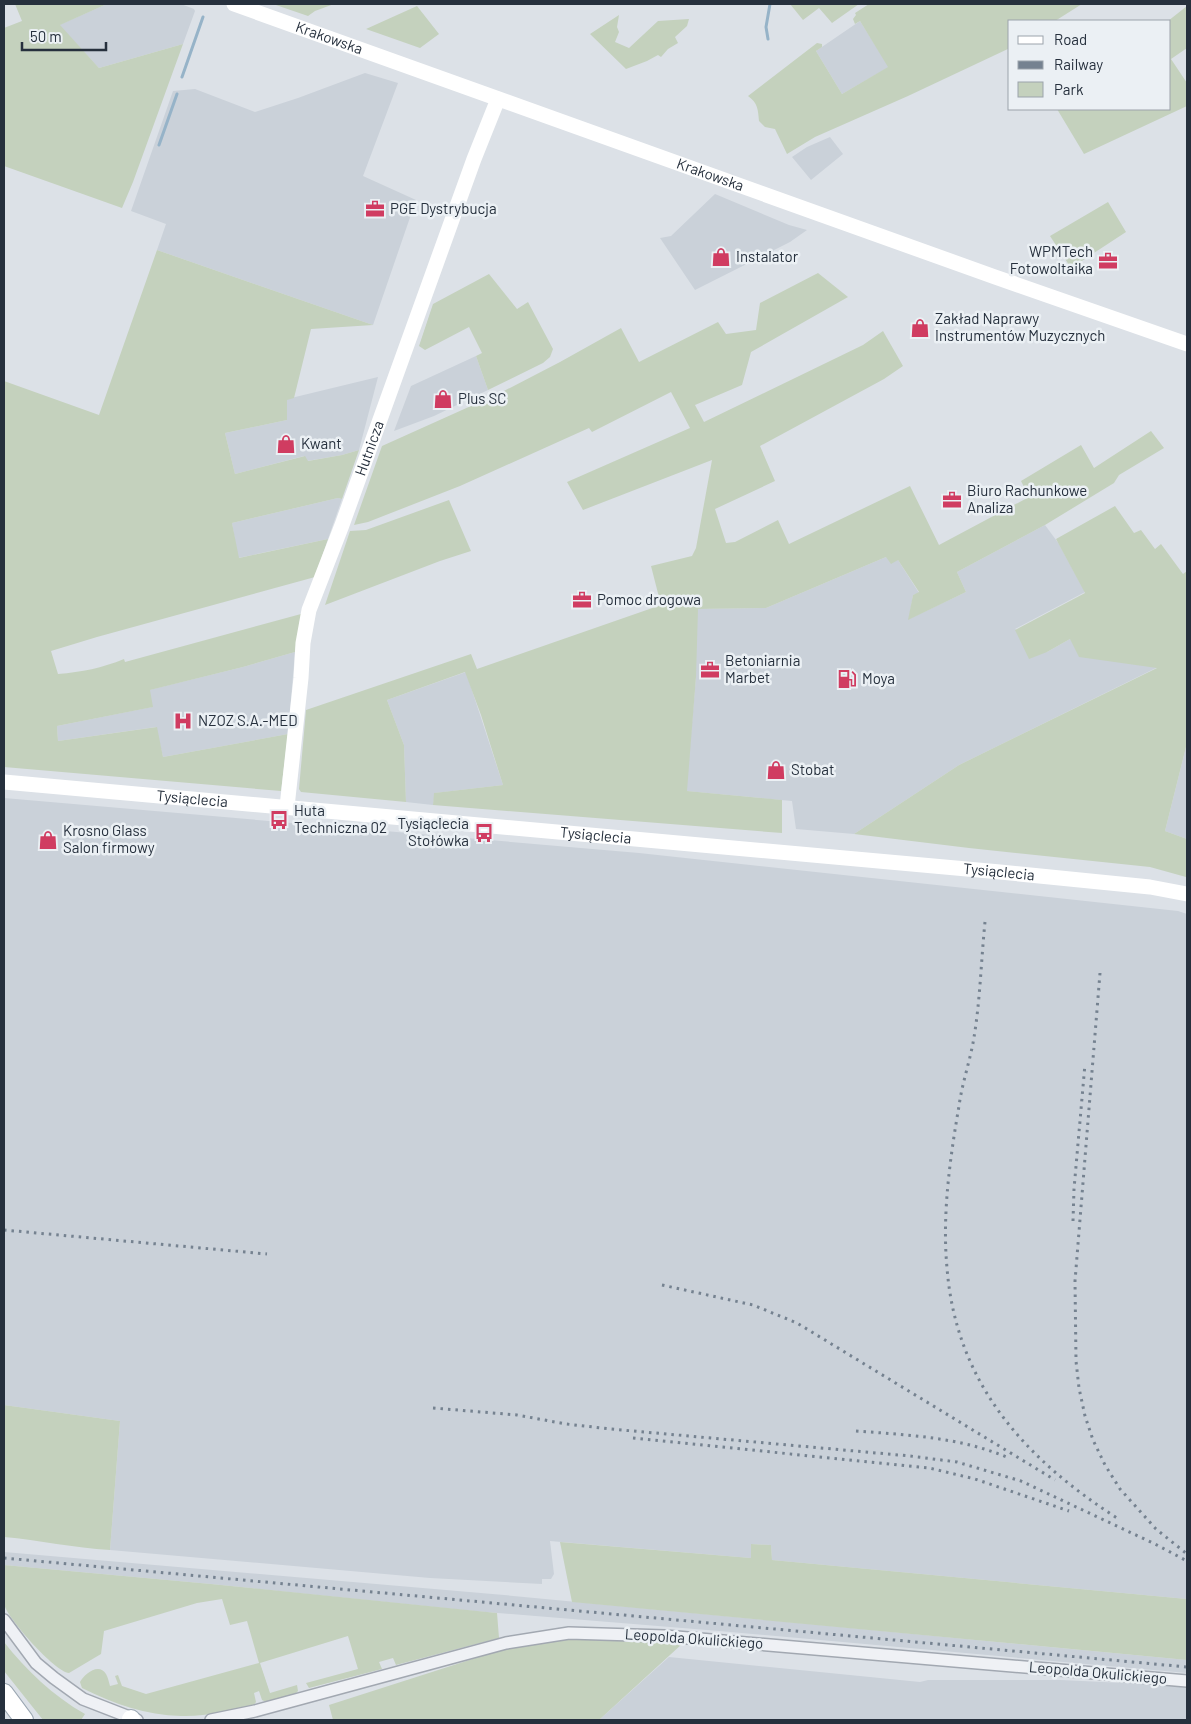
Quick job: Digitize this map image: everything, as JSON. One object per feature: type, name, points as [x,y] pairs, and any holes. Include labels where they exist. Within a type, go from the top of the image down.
[{"type":"main road","points":[[4,1693],[24,1720]]},
{"type":"street","name":"Krakowska","points":[[234,4],[1187,344]]},
{"type":"street","name":"Hutnicza","points":[[287,807],[303,644],[309,610],[342,526],[474,159],[498,99]]},
{"type":"street","name":"Tysiąclecia","points":[[4,782],[1000,872],[1150,887],[1187,894]]},
{"type":"street","points":[[4,1620],[36,1663],[54,1678],[83,1699],[133,1720]]},
{"type":"street","name":"Leopolda Okulickiego","points":[[211,1720],[255,1711],[506,1643],[569,1633],[675,1636],[1187,1681]]},
{"type":"shaded area","points":[[107,4],[181,4],[195,11],[183,44],[99,68],[59,25]]},
{"type":"shaded area","points":[[860,21],[889,67],[842,94],[816,51]]},
{"type":"shaded area","points":[[365,73],[398,83],[363,176],[416,200],[373,325],[157,250],[166,224],[131,211],[173,91],[195,89],[255,112]]},
{"type":"shaded area","points":[[830,137],[843,154],[811,180],[792,157],[807,147]]},
{"type":"shaded area","points":[[715,194],[789,225],[807,230],[790,242],[695,290],[660,238],[671,236]]},
{"type":"shaded area","points":[[476,356],[488,390],[434,416],[394,431],[411,386]]},
{"type":"shaded area","points":[[378,377],[359,450],[307,461],[304,456],[235,474],[225,433],[287,420],[287,399]]},
{"type":"shaded area","points":[[338,498],[342,499],[328,539],[238,558],[232,523]]},
{"type":"shaded area","points":[[1045,525],[1059,544],[1085,592],[1015,629],[1047,652],[1070,639],[1158,667],[959,765],[854,834],[796,829],[792,801],[686,791],[696,677],[696,609],[766,608],[886,557],[898,560],[919,593],[913,595],[909,619],[966,592],[957,572]]},
{"type":"shaded area","points":[[295,652],[288,734],[163,757],[156,727],[58,741],[57,726],[152,707],[149,690]]},
{"type":"shaded area","points":[[466,672],[503,785],[435,793],[433,805],[406,802],[404,745],[387,700]]},
{"type":"shaded area","points":[[1187,743],[1187,839],[1165,831]]},
{"type":"shaded area","points":[[4,798],[639,853],[1178,911],[1187,914],[1187,1599],[772,1560],[771,1545],[751,1544],[751,1558],[550,1541],[554,1574],[551,1579],[542,1579],[542,1584],[430,1578],[110,1550],[120,1421],[4,1405]]},
{"type":"shaded area","points":[[4,1552],[504,1595],[1187,1660],[1187,1673],[474,1611],[4,1565]]},
{"type":"shaded area","points":[[669,1657],[920,1682],[928,1680],[1061,1680],[1166,1685],[1187,1688],[1187,1720],[599,1720]]},
{"type":"green space","points":[[15,4],[107,4],[60,25],[99,68],[183,44],[122,208],[4,166],[4,28],[22,21]]},
{"type":"green space","points":[[273,4],[334,4],[315,11],[308,16]]},
{"type":"green space","points":[[790,4],[859,4],[832,23],[819,8],[803,20]]},
{"type":"green space","points":[[869,4],[1082,4],[1057,20],[1008,20],[1008,49],[815,137],[787,154],[775,129],[765,127],[759,121],[756,104],[748,96],[817,43],[822,44],[822,47],[816,51],[842,94],[888,67],[860,21],[855,24],[853,19],[856,15],[855,13]]},
{"type":"green space","points":[[417,6],[439,34],[420,48],[366,29]]},
{"type":"green space","points":[[1187,6],[1187,48],[1171,59],[1171,20],[1169,20]]},
{"type":"green space","points":[[619,15],[617,27],[619,32],[615,42],[629,48],[658,21],[689,19],[687,26],[675,37],[678,43],[668,49],[661,57],[658,55],[626,69],[590,34]]},
{"type":"green space","points":[[1171,59],[1187,83],[1187,106],[1084,154],[1058,110],[1171,110]]},
{"type":"green space","points":[[1108,202],[1126,232],[1071,268],[1050,236]]},
{"type":"green space","points":[[157,250],[373,325],[311,329],[294,398],[287,400],[287,420],[225,433],[235,474],[305,456],[308,461],[359,450],[342,499],[338,498],[232,523],[239,558],[328,539],[315,577],[51,651],[58,674],[75,672],[100,667],[124,659],[125,662],[301,614],[295,652],[150,690],[153,707],[57,726],[58,741],[157,727],[163,757],[288,734],[281,791],[4,767],[4,381],[99,415]]},
{"type":"green space","points":[[818,273],[848,297],[751,352],[742,385],[695,405],[704,422],[863,345],[883,331],[903,366],[884,379],[760,446],[775,481],[715,509],[726,543],[735,542],[778,520],[789,544],[910,486],[939,545],[1029,497],[1021,481],[1081,445],[1094,468],[1151,431],[1164,448],[1119,475],[1114,483],[1045,525],[957,572],[966,592],[908,620],[913,595],[919,592],[898,560],[891,564],[886,557],[766,608],[698,609],[696,677],[687,791],[782,800],[782,833],[433,805],[434,793],[503,785],[465,672],[387,700],[404,745],[406,802],[301,792],[299,789],[306,710],[471,654],[477,669],[661,605],[651,566],[692,556],[696,548],[712,460],[583,510],[567,482],[690,428],[671,392],[592,432],[589,428],[460,486],[368,522],[354,525],[382,446],[502,392],[621,328],[639,362],[718,322],[726,334],[756,330],[760,303]]},
{"type":"green space","points":[[489,274],[517,309],[528,302],[553,349],[550,357],[543,363],[488,390],[476,356],[482,353],[469,327],[425,350],[419,346],[433,304]]},
{"type":"green space","points":[[449,500],[471,551],[325,605],[350,531],[366,530]]},
{"type":"green space","points":[[1115,506],[1134,533],[1141,530],[1155,549],[1161,544],[1183,574],[1187,571],[1187,743],[1165,831],[1187,839],[1186,877],[1150,867],[854,834],[959,765],[1157,668],[1079,657],[1070,639],[1047,652],[1029,659],[1015,630],[1085,593],[1056,539]]},
{"type":"green space","points":[[4,1405],[120,1421],[110,1550],[4,1537]]},
{"type":"green space","points":[[560,1542],[751,1558],[751,1544],[771,1545],[772,1560],[1187,1599],[1187,1660],[572,1602]]},
{"type":"green space","points":[[4,1565],[497,1613],[499,1638],[396,1665],[393,1658],[379,1662],[382,1669],[309,1688],[306,1683],[358,1669],[348,1636],[260,1663],[270,1693],[297,1685],[298,1691],[295,1694],[266,1702],[262,1700],[259,1691],[254,1693],[256,1702],[253,1706],[190,1716],[168,1715],[130,1708],[106,1699],[82,1688],[80,1682],[92,1670],[100,1669],[106,1674],[110,1686],[118,1684],[115,1676],[118,1675],[122,1686],[146,1694],[259,1663],[247,1621],[230,1625],[222,1599],[197,1603],[104,1631],[101,1654],[69,1673],[53,1664],[13,1621],[4,1604]]},
{"type":"green space","points":[[569,1638],[682,1644],[599,1720],[333,1720],[329,1705],[513,1646]]},
{"type":"green space","points":[[4,1642],[21,1663],[41,1682],[85,1714],[81,1720],[43,1720],[4,1671]]},
{"type":"waterway","points":[[768,39],[766,27],[770,4]]},
{"type":"waterway","points":[[182,77],[203,17]]},
{"type":"waterway","points":[[159,145],[177,94]]},
{"type":"railway","points":[[985,922],[975,1028],[960,1098],[946,1207],[947,1268],[953,1309],[964,1347],[980,1382],[1001,1414],[1025,1443],[1052,1470],[1083,1495],[1117,1518]]},
{"type":"railway","points":[[1100,973],[1075,1281],[1076,1361],[1079,1388],[1093,1440],[1105,1465],[1120,1489],[1156,1529],[1187,1554]]},
{"type":"railway","points":[[1073,1221],[1085,1064]]},
{"type":"railway","points":[[4,1230],[267,1254]]},
{"type":"railway","points":[[662,1285],[753,1305],[797,1323],[1055,1480]]},
{"type":"railway","points":[[433,1408],[517,1415],[566,1424],[611,1429],[910,1456],[957,1462],[1021,1481],[1187,1561]]},
{"type":"railway","points":[[856,1431],[953,1441],[972,1445],[1009,1458]]},
{"type":"railway","points":[[633,1438],[929,1468],[975,1479],[1069,1511]]},
{"type":"railway","points":[[4,1558],[1187,1667]]},
{"type":"place","name":"PGE Dystrybucja","points":[[375,209]]},
{"type":"place","name":"Instalator","points":[[721,257]]},
{"type":"place","name":"WPMTech Fotowoltaika","points":[[1108,261]]},
{"type":"place","name":"Zakład Naprawy Instrumentów Muzycznych","points":[[920,328]]},
{"type":"place","name":"Plus SC","points":[[443,399]]},
{"type":"place","name":"Kwant","points":[[286,444]]},
{"type":"place","name":"Biuro Rachunkowe Analiza","points":[[952,500]]},
{"type":"place","name":"Pomoc drogowa","points":[[582,600]]},
{"type":"place","name":"Betoniarnia Marbet","points":[[710,670]]},
{"type":"place","name":"Moya","points":[[847,679]]},
{"type":"place","name":"NZOZ S.A.-MED","points":[[183,721]]},
{"type":"place","name":"Stobat","points":[[776,770]]},
{"type":"place","name":"Huta Techniczna 02","points":[[279,820]]},
{"type":"place","name":"Tysiąclecia Stołówka","points":[[484,833]]},
{"type":"place","name":"Krosno Glass Salon firmowy","points":[[48,840]]}]
